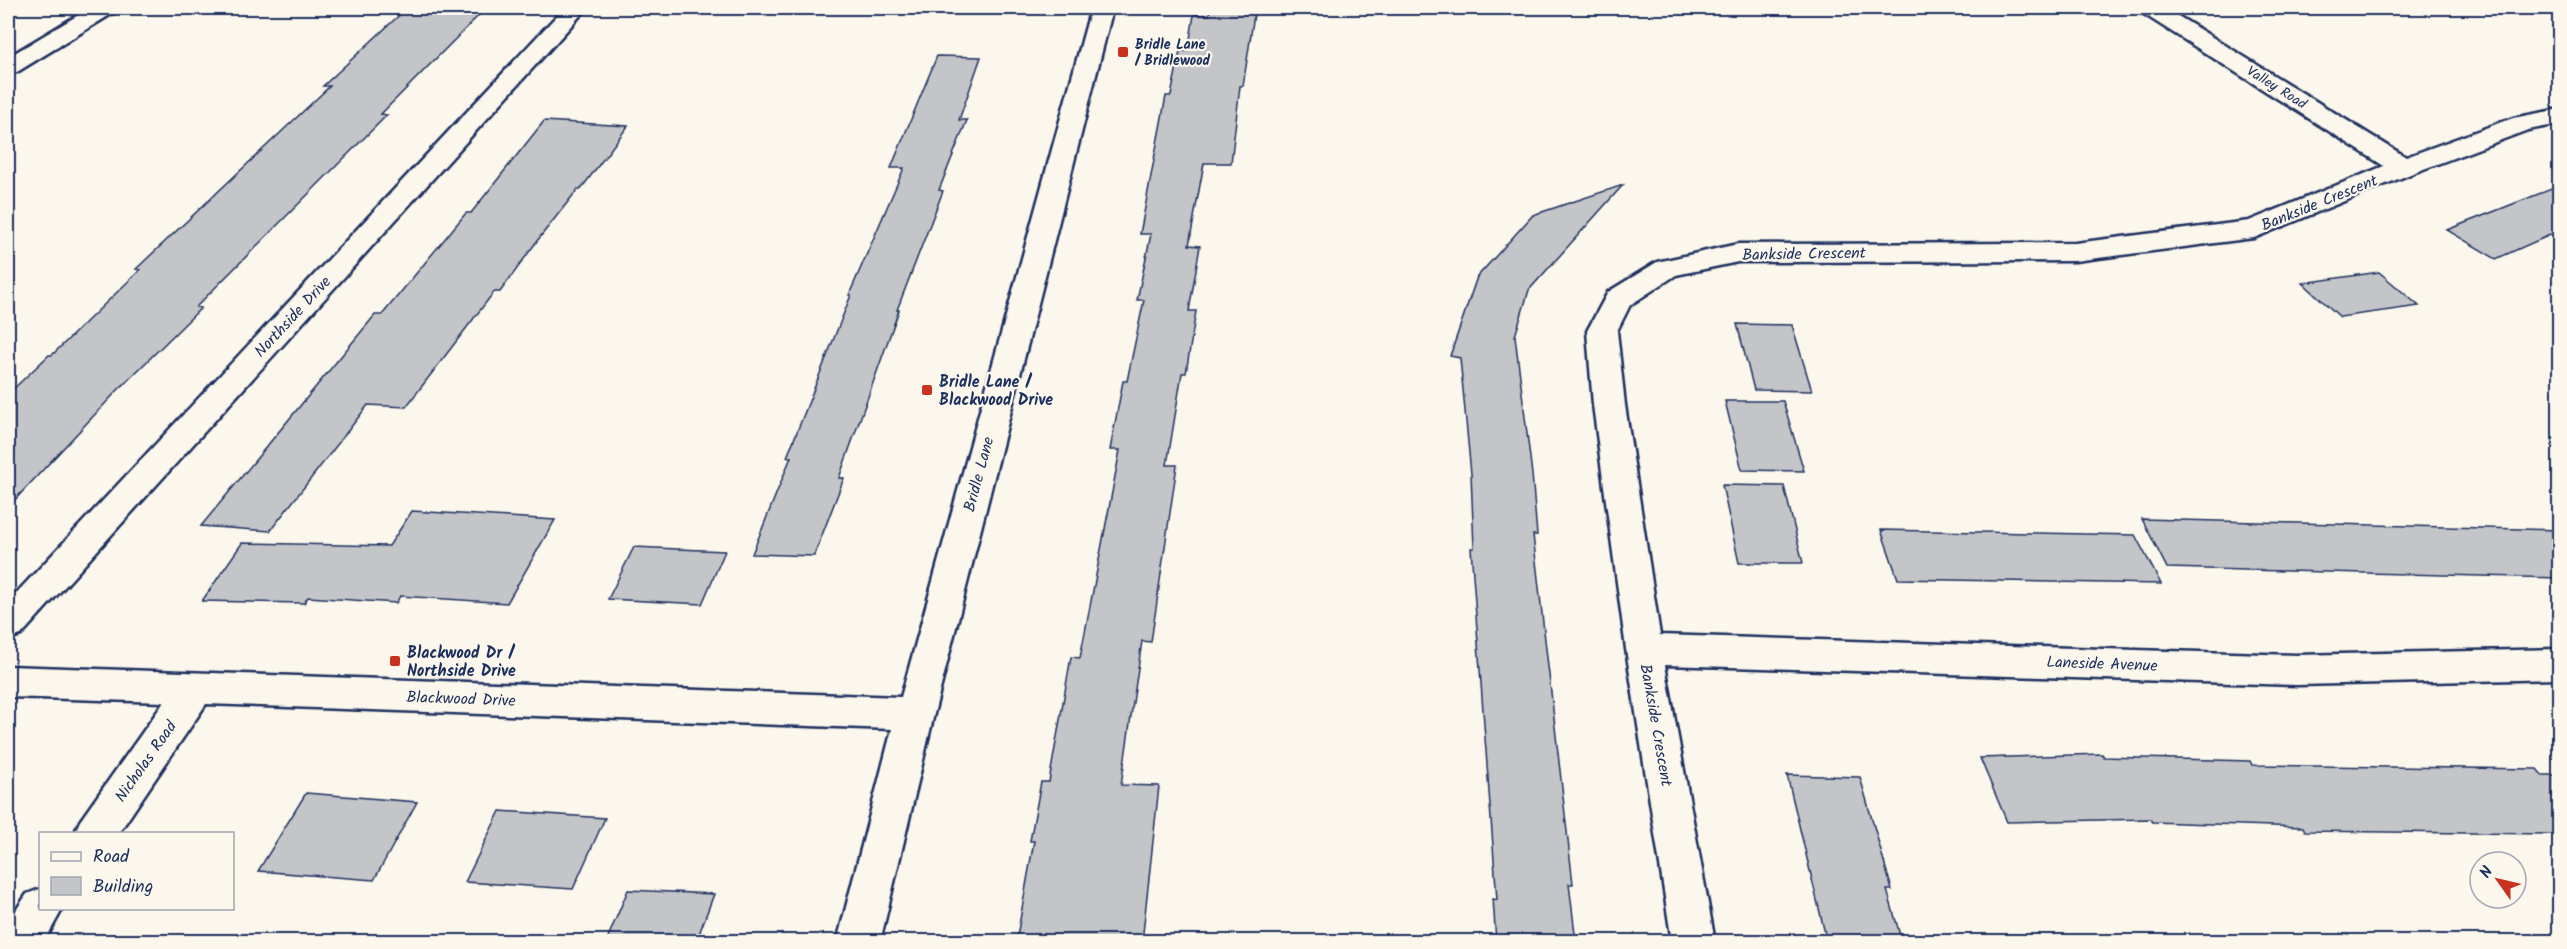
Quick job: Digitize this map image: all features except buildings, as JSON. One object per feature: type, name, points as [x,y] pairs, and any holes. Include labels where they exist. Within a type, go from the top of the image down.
[{"type":"street","points":[[8,67],[105,8]]},
{"type":"street","name":"Northside Drive","points":[[8,625],[576,8]]},
{"type":"street","name":"Bridle Lane","points":[[858,942],[915,714],[1102,8]]},
{"type":"street","name":"Valley Road","points":[[2150,8],[2404,167]]},
{"type":"street","name":"Bankside Crescent","points":[[1694,942],[1644,649],[1609,405],[1602,331],[1618,299],[1667,268],[1738,253],[2074,252],[2254,229],[2404,167],[2522,123],[2559,116]]},
{"type":"street","name":"Laneside Avenue","points":[[1644,649],[2297,670],[2559,664]]},
{"type":"street","name":"Blackwood Drive","points":[[8,681],[915,714]]},
{"type":"street","name":"Nicholas Road","points":[[95,832],[195,689]]},
{"type":"street","points":[[19,942],[41,910]]},
{"type":"place","name":"Bridle Lane / Bridlewood","points":[[1123,52]]},
{"type":"place","name":"Bridle Lane / Blackwood Drive","points":[[927,390]]},
{"type":"place","name":"Blackwood Dr / Northside Drive","points":[[395,661]]}]
